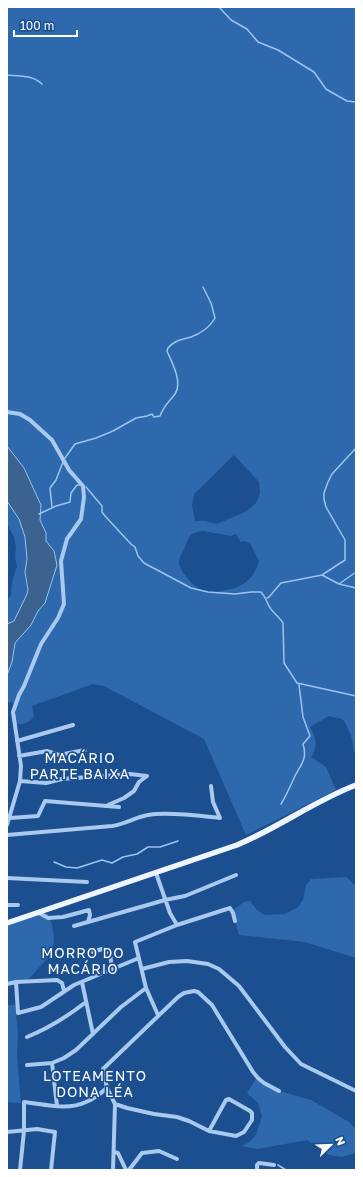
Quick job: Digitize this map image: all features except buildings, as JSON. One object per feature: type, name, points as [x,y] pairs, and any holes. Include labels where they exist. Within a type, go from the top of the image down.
[{"type":"main road","points":[[7,923],[215,854],[252,839],[327,798],[356,785]]},
{"type":"street","points":[[7,412],[20,414],[30,420],[52,440],[69,470],[83,486],[84,497],[81,519],[68,539],[62,561],[64,604],[58,618],[41,644],[13,712],[21,766],[20,781],[7,825]]},
{"type":"street","points":[[17,741],[73,725]]},
{"type":"street","points":[[19,756],[47,751],[59,755],[85,750]]},
{"type":"street","points":[[20,781],[46,783],[62,779],[130,774],[147,776],[139,782],[134,791],[129,795],[108,805]]},
{"type":"street","points":[[7,835],[112,826],[149,814],[197,815],[220,818],[213,802],[211,786]]},
{"type":"street","points":[[10,818],[38,816],[45,801],[119,807]]},
{"type":"street","points":[[156,873],[170,913],[177,925]]},
{"type":"street","points":[[74,926],[165,900],[185,896],[236,875]]},
{"type":"street","points":[[7,878],[87,882]]},
{"type":"street","points":[[7,905],[18,905]]},
{"type":"street","points":[[158,1015],[146,988],[135,942],[177,925],[230,908],[235,920]]},
{"type":"street","points":[[39,913],[48,918],[63,917],[88,910],[90,915],[88,922]]},
{"type":"street","points":[[93,952],[102,949],[110,953],[112,970]]},
{"type":"street","points":[[16,982],[18,1013],[41,1007],[64,991],[82,982],[139,958]]},
{"type":"street","points":[[142,969],[169,962],[187,961],[208,964],[219,969],[239,986],[285,1047],[301,1064],[356,1091]]},
{"type":"street","points":[[7,984],[16,982],[57,980],[62,983],[64,991]]},
{"type":"street","points":[[82,982],[93,1034]]},
{"type":"street","points":[[27,1065],[52,1063],[64,1058],[76,1050],[121,1007],[146,988]]},
{"type":"street","points":[[113,1170],[115,1104],[107,1088],[103,1069],[158,1015],[184,993],[194,991],[198,992],[212,1005],[256,1075],[264,1083],[279,1090]]},
{"type":"street","points":[[27,1037],[44,1030],[71,1014],[86,1002]]},
{"type":"street","points":[[52,1063],[57,1106]]},
{"type":"street","points":[[20,1170],[24,1131],[24,1102],[57,1106],[77,1105],[87,1102],[107,1088]]},
{"type":"street","points":[[115,1104],[154,1114],[177,1117],[190,1121],[209,1131],[236,1136],[244,1132],[252,1120],[252,1113],[229,1099],[226,1100],[209,1131]]},
{"type":"street","points":[[7,1132],[37,1129],[55,1132],[51,1170]]},
{"type":"street","points":[[129,1170],[142,1153],[160,1151],[177,1160]]},
{"type":"street","points":[[114,1152],[118,1153],[126,1170]]},
{"type":"street","points":[[257,1170],[257,1165],[259,1163],[274,1165]]},
{"type":"shaded area","points":[[7,7],[356,7],[356,754],[351,735],[342,719],[329,716],[310,727],[314,734],[315,742],[315,750],[311,757],[326,767],[336,790],[246,835],[204,739],[104,686],[93,684],[32,706],[34,716],[30,721],[14,724],[16,708],[12,702],[7,702],[7,675],[12,662],[15,642],[31,625],[38,611],[42,608],[48,595],[57,565],[55,555],[46,541],[46,533],[40,520],[41,505],[24,468],[7,446]],"holes":[[[234,455],[259,482],[260,493],[256,503],[247,511],[217,524],[205,521],[195,521],[192,506],[194,494]],[[203,531],[231,536],[236,534],[241,542],[244,541],[250,543],[259,561],[257,568],[246,582],[228,590],[208,592],[197,588],[187,578],[180,567],[179,559],[191,535]]]},
{"type":"shaded area","points":[[7,446],[24,468],[41,505],[40,520],[46,533],[46,541],[54,551],[57,565],[45,603],[38,611],[31,625],[15,643],[12,662],[7,675],[7,624],[14,621],[28,590],[25,572],[27,559],[25,537],[19,519],[7,501]]},
{"type":"shaded area","points":[[7,501],[16,513],[26,542],[27,560],[25,576],[27,594],[14,621],[7,624],[7,601],[11,595],[12,582],[17,566],[14,537],[7,524]]},
{"type":"shaded area","points":[[346,877],[356,886],[356,958],[305,942],[239,935],[232,911],[244,902],[250,901],[257,910],[265,915],[285,914],[298,907],[303,900],[306,885],[311,879]]},
{"type":"shaded area","points":[[44,913],[48,914],[52,924],[54,937],[53,952],[26,982],[7,985],[7,924]]},
{"type":"shaded area","points":[[7,1005],[15,1005],[18,1034],[17,1057],[21,1103],[7,1102]]},
{"type":"shaded area","points":[[257,1077],[279,1091],[311,1100],[349,1122],[356,1129],[356,1153],[342,1157],[329,1155],[307,1140],[258,1149],[241,1146],[248,1143],[256,1135],[262,1116],[258,1103],[247,1093]]},
{"type":"waterway","points":[[219,7],[231,20],[247,29],[258,42],[278,50],[314,72],[326,89],[347,101],[356,102]]},
{"type":"waterway","points":[[7,75],[30,77],[42,84]]},
{"type":"waterway","points":[[65,458],[75,444],[113,431],[136,418],[152,414],[154,417],[160,416],[165,406],[175,394],[178,384],[176,372],[167,351],[168,348],[176,342],[198,334],[208,327],[215,318],[211,303],[203,287]]},
{"type":"waterway","points":[[267,598],[281,583],[322,575],[345,560],[345,540],[326,507],[324,493],[332,474],[356,448]]},
{"type":"waterway","points":[[52,507],[50,488],[56,480],[63,462]]},
{"type":"waterway","points":[[39,514],[56,506],[70,502],[71,493],[77,485],[80,485]]},
{"type":"waterway","points":[[86,487],[102,506],[102,512],[105,516],[135,547],[138,556],[144,563],[191,588],[208,592],[235,594],[261,592],[269,607],[283,623],[284,663],[297,683],[356,696]]},
{"type":"waterway","points":[[339,584],[356,572]]},
{"type":"waterway","points":[[322,575],[339,584],[356,588]]},
{"type":"waterway","points":[[281,804],[303,762],[305,754],[303,744],[310,736],[303,717],[299,685]]},
{"type":"waterway","points":[[54,862],[66,867],[77,868],[102,860],[112,863],[123,857],[137,854],[148,847],[160,847],[178,841]]},
{"type":"waterway","points":[[278,1165],[286,1170]]},
{"type":"district","name":"MACÁRIO PARTE BAIXA","points":[[80,766]]},
{"type":"district","name":"MORRO DO MACÁRIO","points":[[83,962]]},
{"type":"district","name":"LOTEAMENTO DONA LÉA","points":[[95,1084]]}]
